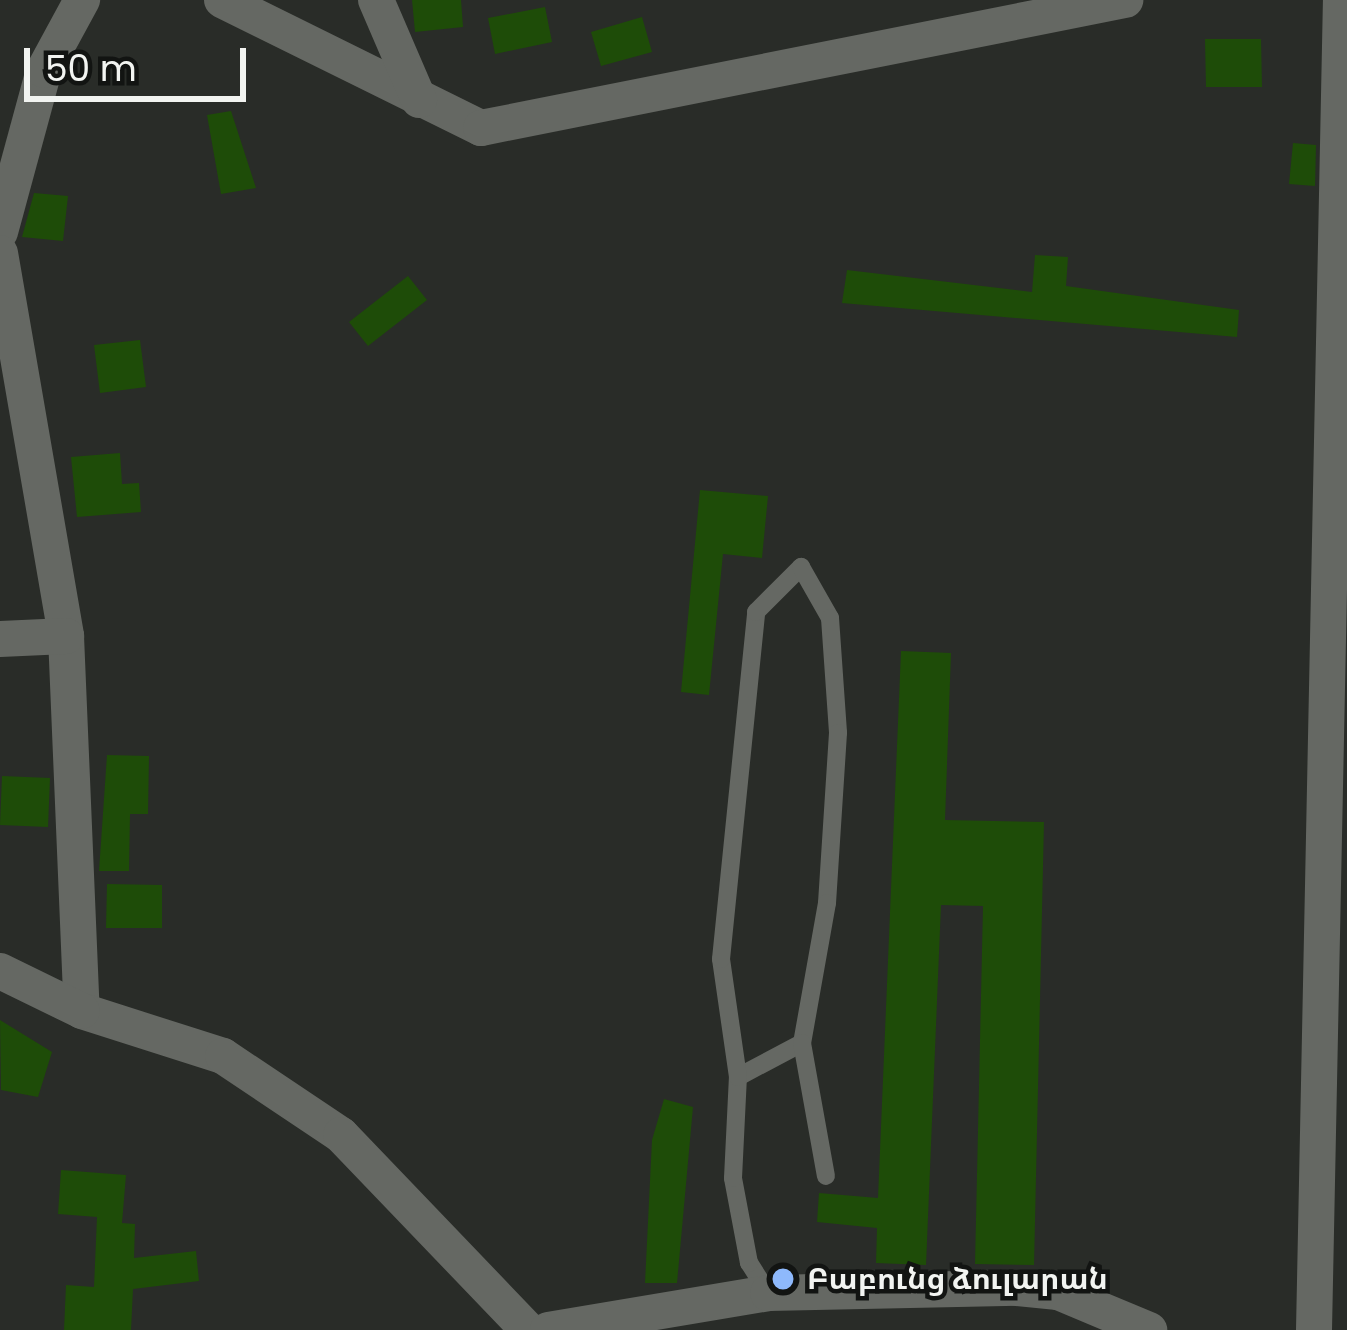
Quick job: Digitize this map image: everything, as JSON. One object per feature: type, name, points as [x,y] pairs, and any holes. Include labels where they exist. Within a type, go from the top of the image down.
[{"type":"street","points":[[0,232],[7,176],[44,70],[82,0]]},
{"type":"street","points":[[222,0],[481,128],[1125,0]]},
{"type":"street","points":[[376,0],[419,100]]},
{"type":"street","points":[[1314,1330],[1344,43],[1341,0]]},
{"type":"street","points":[[0,253],[66,636],[82,1012]]},
{"type":"street","points":[[0,639],[66,636]]},
{"type":"street","points":[[0,971],[82,1012],[224,1056],[341,1136],[527,1330]]},
{"type":"street","points":[[548,1330],[767,1293],[1017,1288],[1058,1292],[1149,1330]]},
{"type":"lane","points":[[767,1293],[749,1263],[733,1178],[738,1077],[721,959],[735,768],[756,612],[801,567],[830,618],[838,733],[826,903],[802,1043],[826,1176]]},
{"type":"lane","points":[[738,1077],[802,1043]]},
{"type":"building","points":[[412,0],[461,0],[463,27],[415,32]]},
{"type":"building","points":[[545,7],[552,42],[495,54],[488,18]]},
{"type":"building","points":[[642,17],[652,52],[601,66],[591,32]]},
{"type":"building","points":[[1205,39],[1261,39],[1262,87],[1206,87]]},
{"type":"building","points":[[231,111],[256,188],[221,194],[207,115]]},
{"type":"building","points":[[1293,143],[1316,145],[1315,186],[1289,184]]},
{"type":"building","points":[[34,193],[68,196],[63,241],[22,237]]},
{"type":"building","points":[[1035,255],[1068,257],[1066,286],[1239,310],[1237,337],[842,303],[847,270],[1032,292]]},
{"type":"building","points":[[408,276],[427,300],[368,346],[349,322]]},
{"type":"building","points":[[140,340],[146,387],[100,393],[94,345]]},
{"type":"building","points":[[120,453],[122,484],[139,483],[141,512],[77,517],[71,457]]},
{"type":"building","points":[[700,490],[768,496],[762,558],[723,554],[709,695],[681,692]]},
{"type":"building","points":[[901,651],[951,653],[945,820],[1044,822],[1034,1265],[975,1264],[983,906],[941,905],[926,1265],[876,1263],[877,1228],[817,1222],[819,1193],[878,1198]]},
{"type":"building","points":[[107,755],[149,756],[148,814],[130,814],[129,871],[99,871]]},
{"type":"building","points":[[2,776],[50,778],[48,827],[0,825]]},
{"type":"building","points":[[107,884],[162,885],[162,928],[106,928]]},
{"type":"building","points":[[0,1020],[52,1052],[38,1097],[1,1090]]},
{"type":"building","points":[[664,1099],[693,1107],[677,1283],[645,1283],[652,1140]]},
{"type":"building","points":[[61,1170],[126,1175],[122,1223],[135,1224],[134,1258],[196,1251],[199,1281],[133,1289],[131,1330],[64,1330],[66,1285],[94,1287],[97,1217],[58,1214]]},
{"type":"place","name":"Բաբունց ձուլարան","points":[[783,1279]]}]
